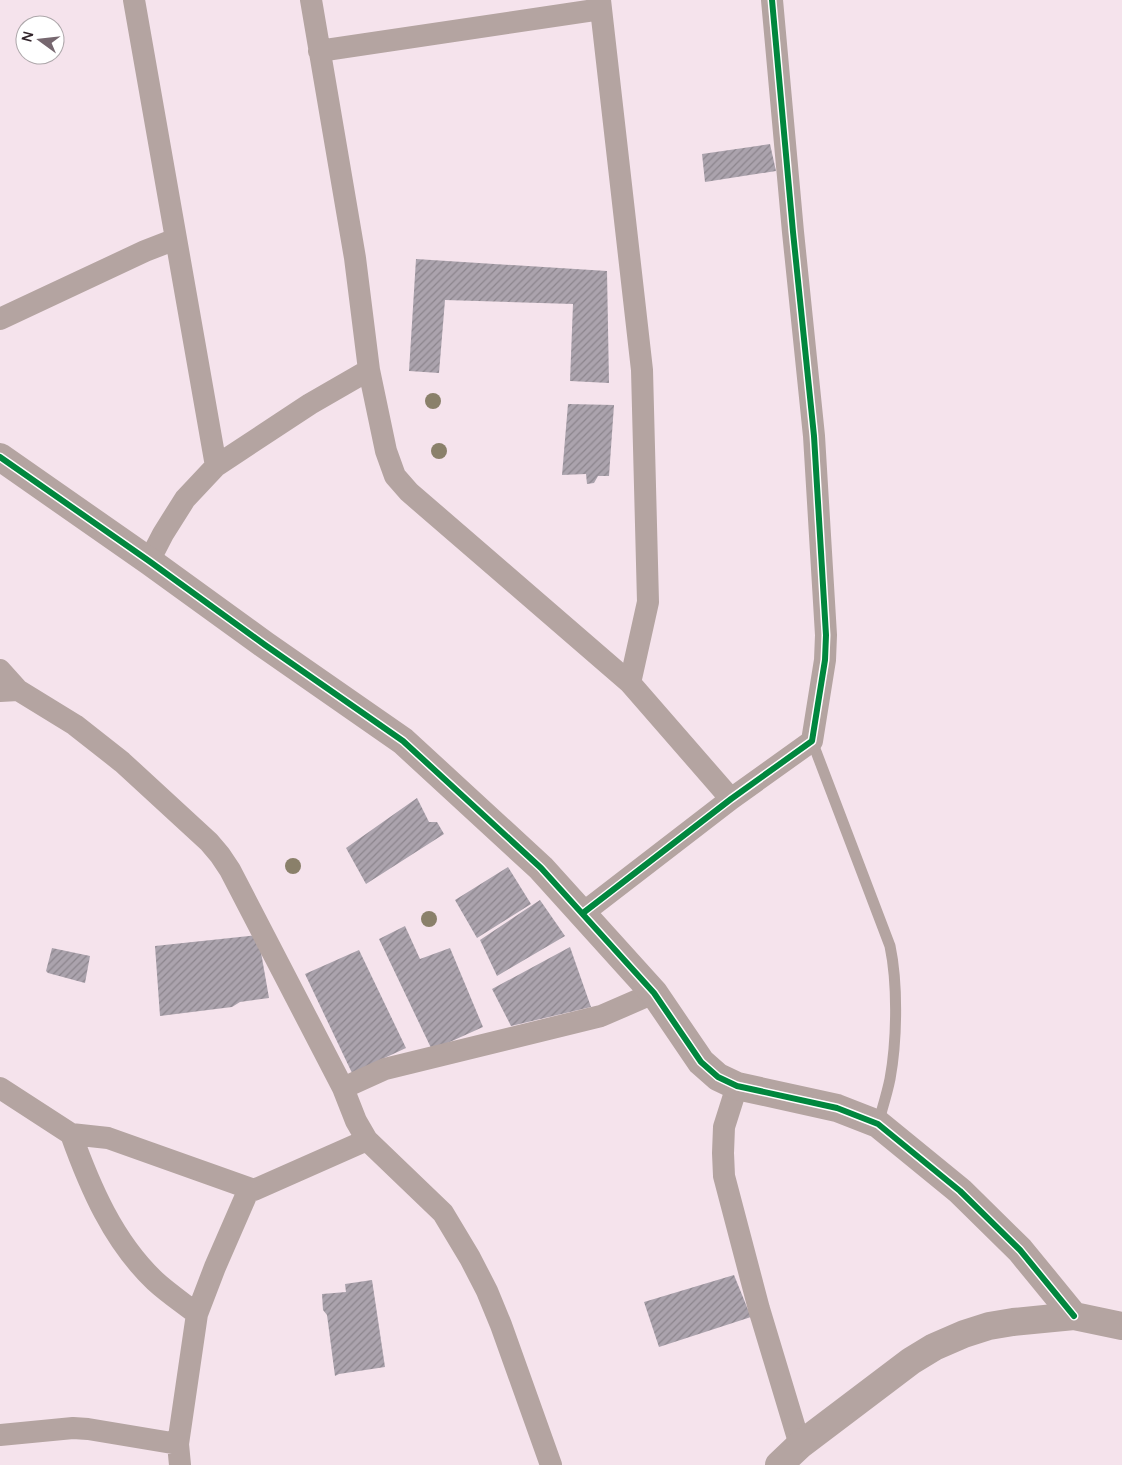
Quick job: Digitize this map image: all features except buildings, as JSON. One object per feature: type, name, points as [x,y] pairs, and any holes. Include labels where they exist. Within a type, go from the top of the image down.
[{"type":"street","points":[[134,0],[216,466]]},
{"type":"street","points":[[310,0],[355,258],[369,370],[386,451],[395,476],[409,492],[630,683],[732,800]]},
{"type":"street","points":[[583,913],[812,741],[825,660],[826,635],[814,436],[772,0]]},
{"type":"street","points":[[319,51],[601,5],[642,370],[648,602],[630,683]]},
{"type":"street","points":[[0,319],[145,251],[176,239]]},
{"type":"street","points":[[149,562],[163,534],[186,499],[216,466],[310,404],[369,370]]},
{"type":"street","points":[[0,458],[403,741],[541,868],[654,993],[701,1062],[718,1077],[737,1086],[837,1108],[878,1124],[960,1191],[1020,1250],[1074,1316]]},
{"type":"street","points":[[0,670],[9,690],[75,725],[122,762],[209,842],[220,855],[230,870],[343,1088],[356,1121],[367,1140],[443,1213],[470,1258],[501,1326],[551,1465]]},
{"type":"street","points":[[343,1088],[385,1069],[600,1016],[654,993]]},
{"type":"street","points":[[737,1086],[724,1127],[724,1176],[759,1309],[800,1445]]},
{"type":"street","points":[[0,1088],[71,1134],[108,1138],[249,1189],[258,1189],[367,1140]]},
{"type":"street","points":[[71,1134],[85,1172],[123,1244],[154,1280],[197,1314]]},
{"type":"street","points":[[0,1435],[73,1428],[88,1429],[179,1454],[197,1314],[249,1189]]},
{"type":"street","points":[[779,1465],[800,1445],[911,1361],[934,1347],[988,1326],[1074,1316],[1120,1330]]},
{"type":"lane","points":[[812,741],[890,946],[894,964],[894,1050],[890,1081],[878,1124]]},
{"type":"cycle path","points":[[583,913],[731,799],[812,741],[825,660],[826,635],[814,436],[772,0]]},
{"type":"cycle path","points":[[0,457],[403,741],[541,868],[654,993],[701,1062],[718,1077],[737,1086],[837,1108],[878,1124],[960,1191],[1020,1250],[1074,1316]]}]
